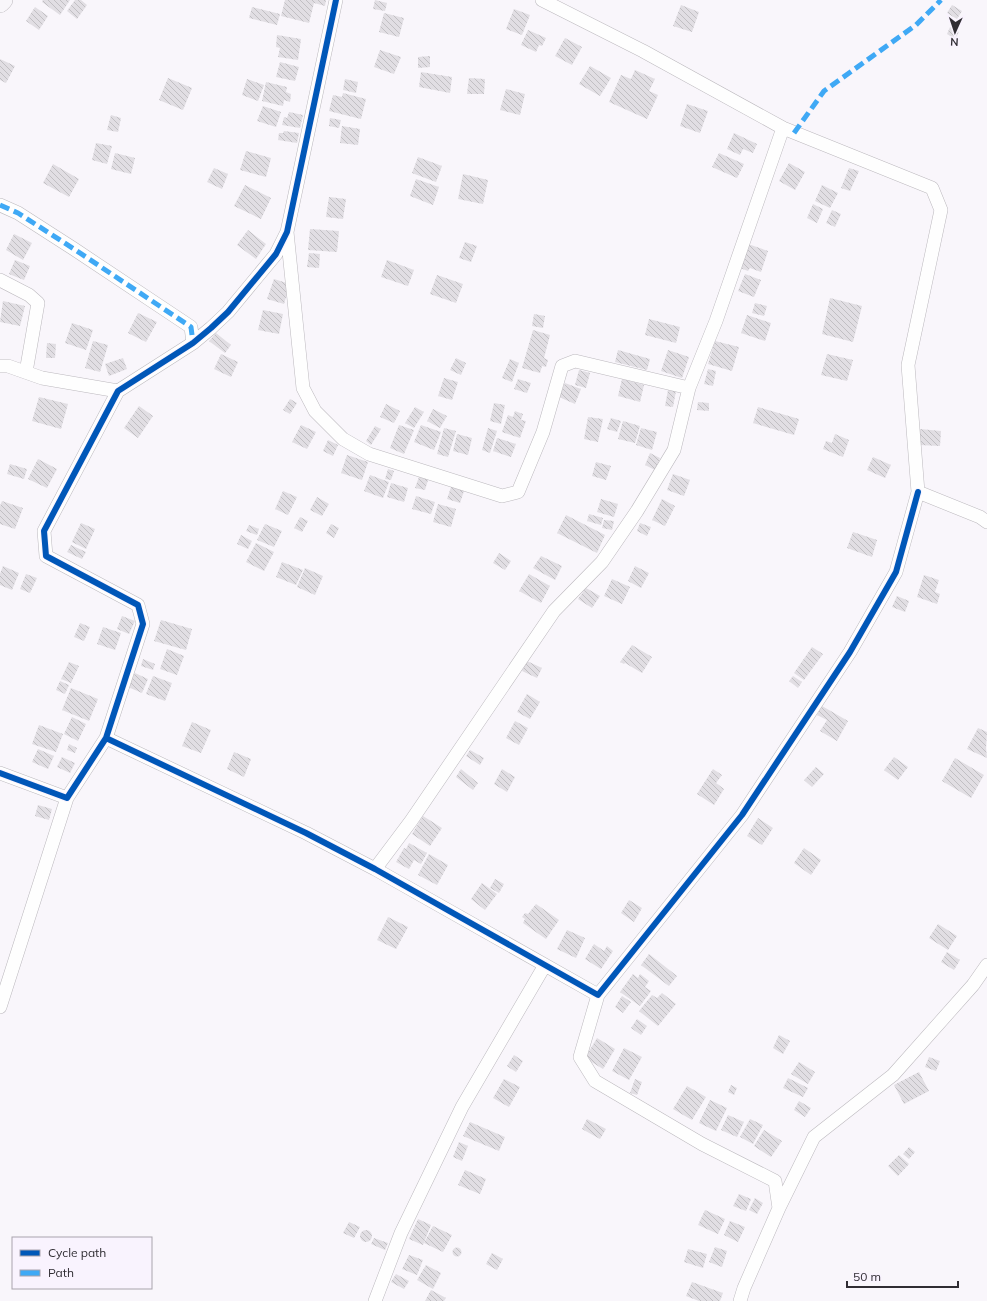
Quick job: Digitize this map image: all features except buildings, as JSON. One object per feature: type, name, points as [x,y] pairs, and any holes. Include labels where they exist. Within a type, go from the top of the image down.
[{"type":"main road","points":[[0,4],[3,0]]},
{"type":"street","points":[[0,1007],[67,798],[106,738],[143,624],[138,605],[46,556],[44,531],[118,391],[194,344],[228,312],[276,254],[287,232],[336,0]]},
{"type":"street","points":[[542,0],[643,51],[783,128],[932,188],[942,210],[908,365],[918,492],[896,572],[850,652],[742,815],[598,995],[580,1057],[595,1081],[702,1144],[775,1181],[779,1208]]},
{"type":"street","points":[[375,869],[411,821],[554,611],[602,562],[637,511],[674,450],[688,388],[716,320],[783,128]]},
{"type":"street","points":[[0,205],[18,213],[74,248],[191,327],[194,344]]},
{"type":"street","points":[[287,232],[303,388],[315,411],[343,440],[369,454],[502,496],[518,492],[543,432],[562,366],[575,361],[688,388]]},
{"type":"street","points":[[0,280],[29,295],[38,303],[26,372]]},
{"type":"street","points":[[0,366],[8,366],[42,378],[118,391]]},
{"type":"street","points":[[918,492],[980,517],[987,522]]},
{"type":"street","points":[[106,738],[306,833],[375,869],[598,995]]},
{"type":"street","points":[[0,773],[67,798]]},
{"type":"street","points":[[375,1301],[401,1233],[462,1107],[545,965]]},
{"type":"street","points":[[740,1301],[744,1288],[779,1208],[814,1137],[893,1075],[973,985],[987,965]]},
{"type":"marked path","points":[[794,133],[824,91],[916,25],[941,0]]},
{"type":"marked path","points":[[0,205],[18,213],[191,327],[193,343]]},
{"type":"cycle path","points":[[0,773],[67,798],[106,738],[143,624],[138,605],[46,556],[44,531],[118,391],[193,343],[211,328],[228,312],[276,254],[287,232],[336,0]]},
{"type":"cycle path","points":[[106,738],[306,833],[375,869],[598,995],[742,815],[850,652],[896,572],[918,492]]}]
